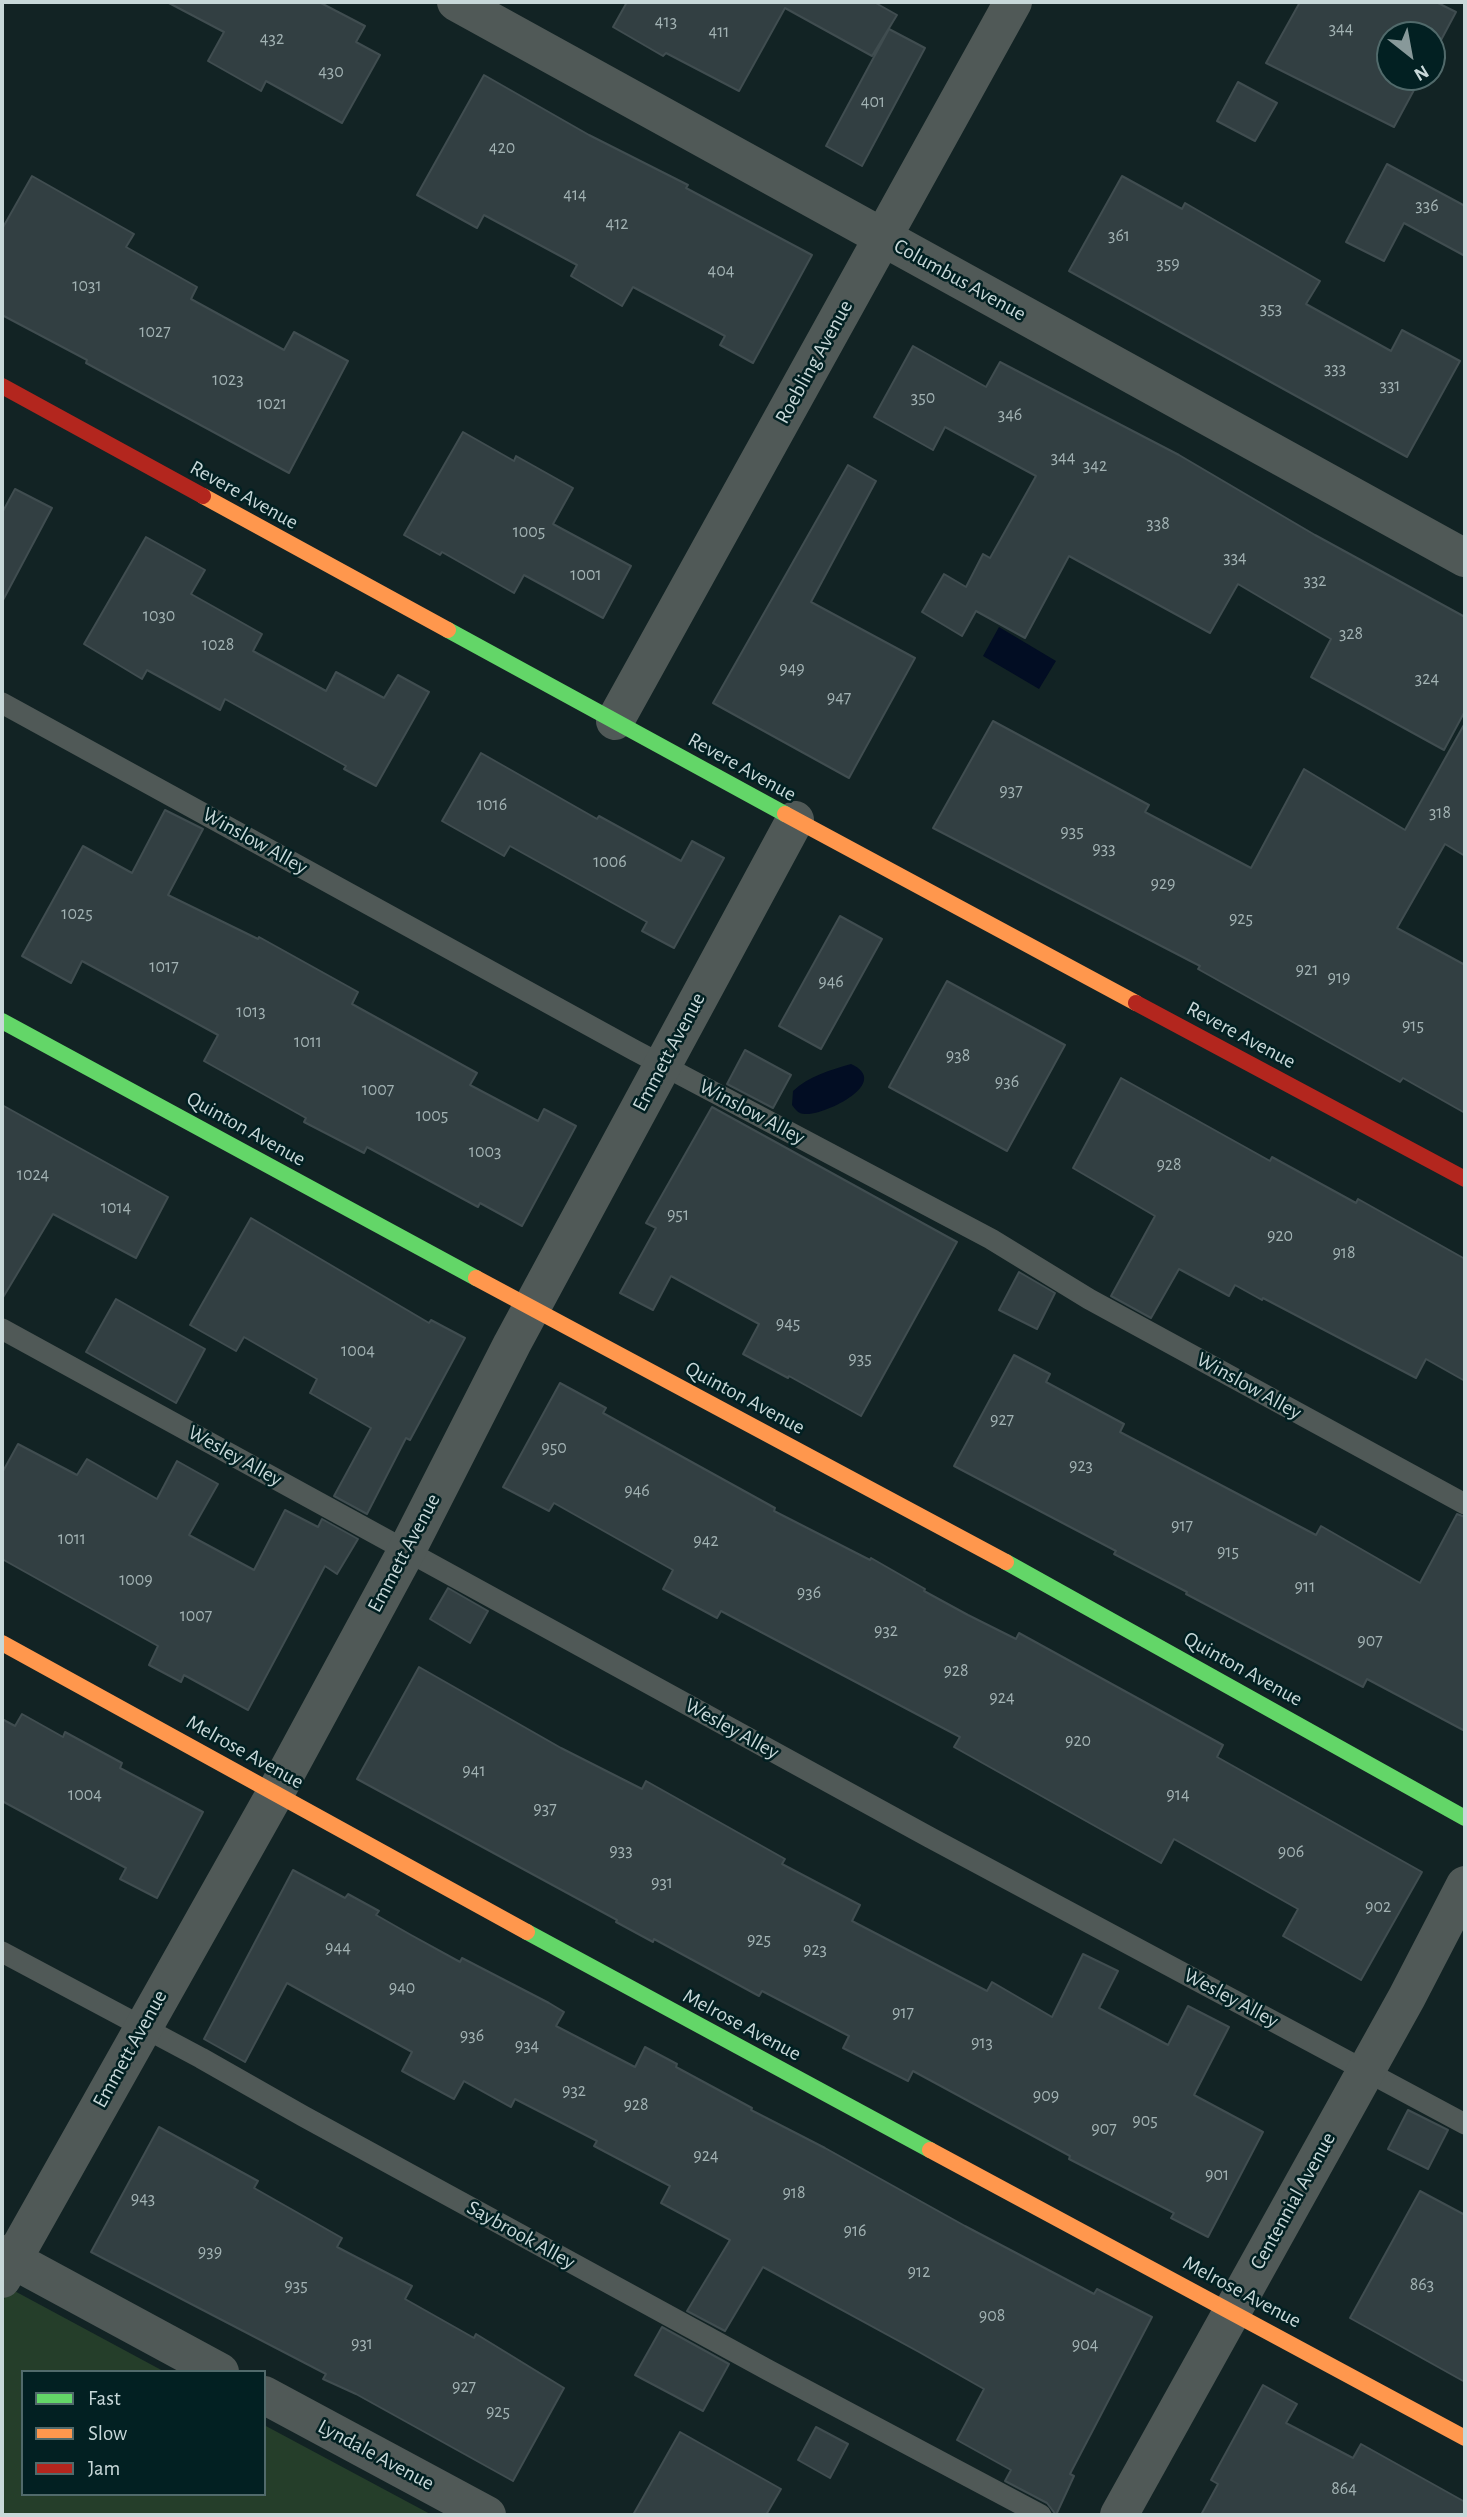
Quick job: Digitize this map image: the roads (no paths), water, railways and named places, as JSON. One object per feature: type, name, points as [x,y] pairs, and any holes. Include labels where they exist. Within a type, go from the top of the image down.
[{"type":"street","name":"Columbus Avenue","points":[[456,2],[1465,558]]},
{"type":"street","name":"Roebling Avenue","points":[[615,721],[1013,2]]},
{"type":"street","name":"Revere Avenue","points":[[2,386],[795,820],[1465,1179]]},
{"type":"street","name":"Emmett Avenue","points":[[5,2264],[276,1792],[407,1550],[532,1308],[795,820]]},
{"type":"street","name":"Quinton Avenue","points":[[2,1021],[1057,1589],[1465,1818]]},
{"type":"street","name":"Melrose Avenue","points":[[2,1643],[717,2036],[1465,2438]]},
{"type":"street","name":"Centennial Avenue","points":[[1119,2515],[1365,2072],[1465,1885]]},
{"type":"street","points":[[5,2264],[216,2370]]},
{"type":"street","name":"Lyndale Avenue","points":[[266,2396],[487,2515]]},
{"type":"lane","name":"Winslow Alley","points":[[2,703],[662,1065],[990,1239],[1089,1299],[1465,1504]]},
{"type":"lane","name":"Wesley Alley","points":[[2,1329],[929,1837],[1465,2124]]},
{"type":"lane","name":"Saybrook Alley","points":[[2,1951],[707,2337],[1041,2515]]},
{"type":"water","points":[[999,627],[1056,661],[1039,689],[983,656]]},
{"type":"water","points":[[851,1064],[862,1072],[864,1080],[860,1089],[850,1097],[826,1110],[814,1113],[800,1113],[792,1105],[793,1091],[806,1081]]}]
